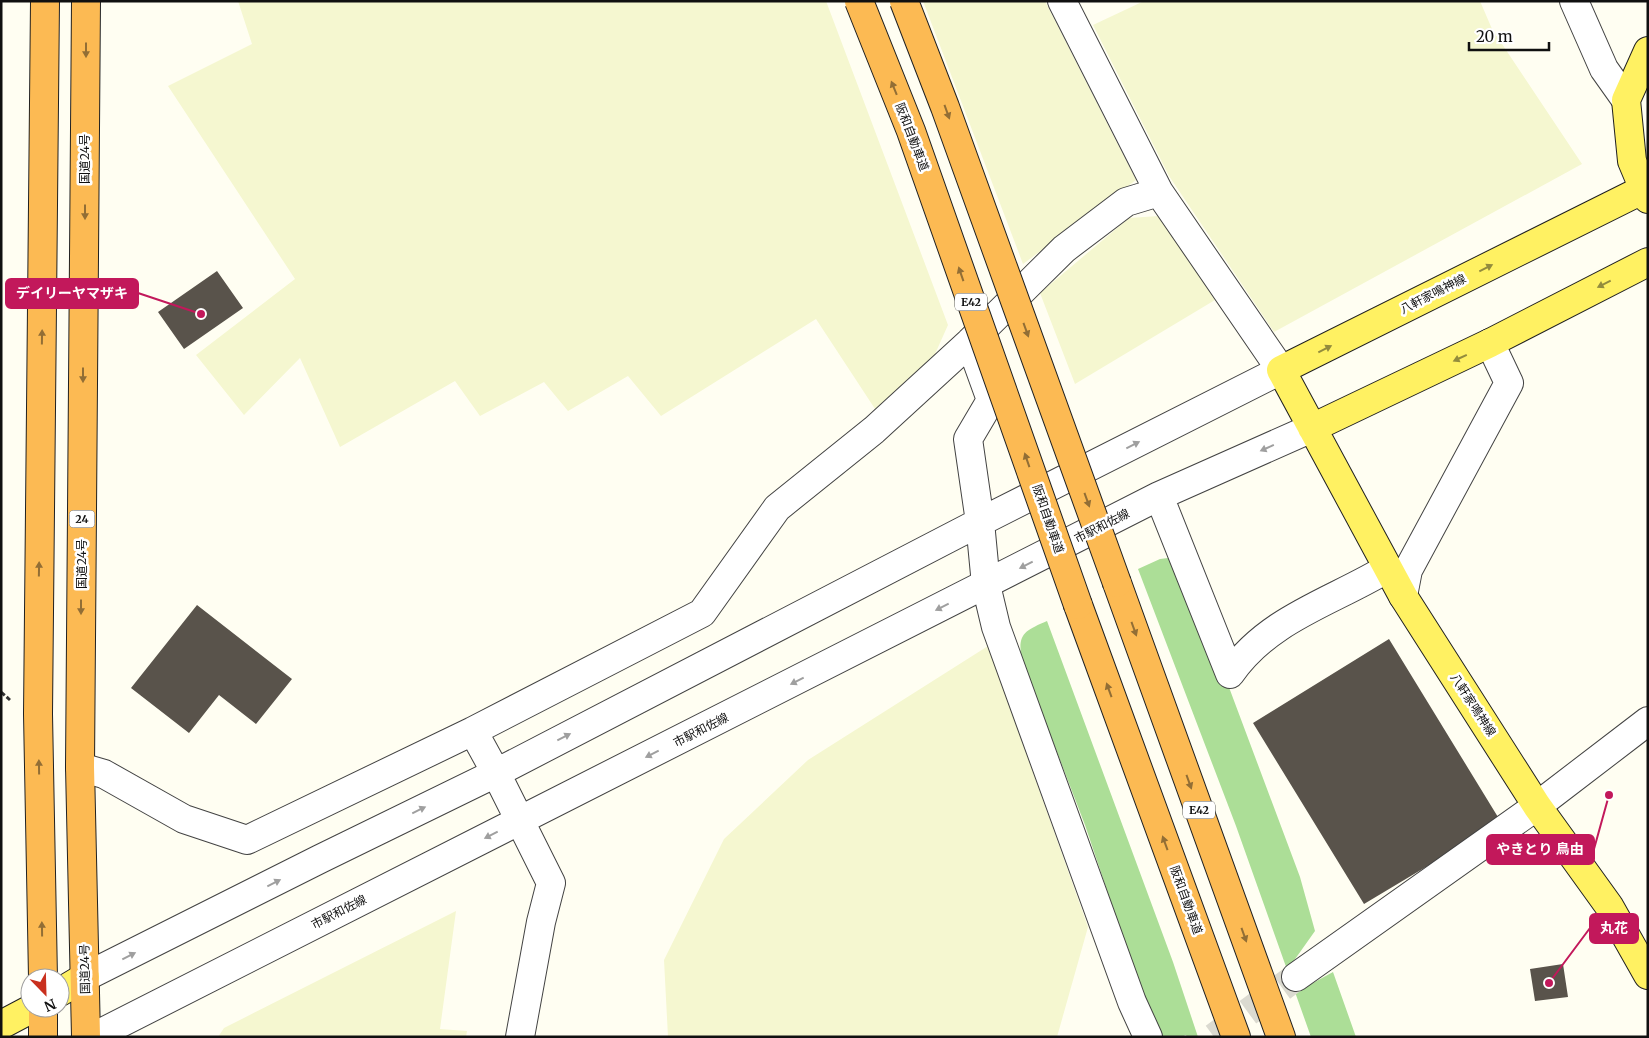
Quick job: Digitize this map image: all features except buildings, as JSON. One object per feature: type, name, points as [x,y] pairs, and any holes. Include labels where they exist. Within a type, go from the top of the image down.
[{"type":"highway","points":[[43,968],[38,714],[45,1]]},
{"type":"highway","name":"国道24号","points":[[86,1],[80,767],[86,1037]]},
{"type":"highway","name":"阪和自動車道","points":[[859,1],[911,131],[1078,605],[1236,1037]]},
{"type":"highway","name":"E42","points":[[904,1],[946,108],[1281,1037]]},
{"type":"highway","points":[[1212,971],[1218,1037]]},
{"type":"highway","points":[[43,1018],[43,1037]]},
{"type":"main road","name":"八軒家鳴神線","points":[[1648,51],[1626,100],[1632,161],[1646,191],[1281,370],[1403,596],[1537,806],[1609,906],[1648,975]]},
{"type":"main road","points":[[1312,428],[1490,344],[1648,262]]},
{"type":"main road","points":[[70,986],[85,977]]},
{"type":"main road","points":[[1,1025],[20,1015]]},
{"type":"street","points":[[85,977],[496,772],[980,522],[1281,370],[1159,192],[1062,1]]},
{"type":"street","points":[[1574,1],[1604,69],[1626,100]]},
{"type":"street","points":[[80,767],[104,774],[184,819],[247,840],[473,731],[702,613],[777,508],[874,430],[970,342],[1036,275],[1087,230],[1126,202],[1159,192]]},
{"type":"street","points":[[970,342],[991,400],[968,439],[980,522],[986,586],[996,627],[1132,1002],[1148,1037]]},
{"type":"street","points":[[1403,596],[1408,570],[1509,382],[1490,344]]},
{"type":"street","name":"市駅和佐線","points":[[93,1037],[986,586],[1159,496],[1312,428]]},
{"type":"street","points":[[1159,496],[1230,674],[1242,658],[1281,624],[1361,584],[1388,568]]},
{"type":"street","points":[[1296,977],[1537,806],[1648,721]]},
{"type":"street","points":[[473,731],[496,772],[551,883],[541,922],[520,1037]]},
{"type":"green space","points":[[238,1],[826,1],[948,325],[931,363],[881,418],[816,319],[661,416],[628,376],[568,411],[544,382],[480,416],[455,381],[340,447],[300,358],[244,415],[196,355],[295,279],[168,86],[252,44]]},
{"type":"green space","points":[[923,1],[1045,1],[1136,180],[1023,264]]},
{"type":"green space","points":[[1144,1],[1480,1],[1492,29],[1582,164],[1274,332],[1169,176],[1093,25]]},
{"type":"green space","points":[[1159,216],[1215,300],[1075,384],[1040,293],[1129,218]]},
{"type":"green space","points":[[1168,558],[1174,561],[1186,579],[1300,877],[1315,931],[1293,962],[1302,989],[1333,972],[1356,1037],[1311,1037],[1236,826],[1138,569],[1160,559]]},
{"type":"green space","points":[[1047,621],[1173,962],[1198,1037],[1187,1037],[1186,1035],[1181,1037],[1160,1036],[1143,997],[1085,825],[1022,661],[1021,645],[1024,635]]},
{"type":"green space","points":[[988,646],[1088,927],[1057,1037],[668,1037],[664,960],[724,839],[808,760]]},
{"type":"green space","points":[[456,911],[440,1029],[467,1031],[466,1037],[218,1037],[224,1028]]},
{"type":"tunnel","points":[[1214,1037],[1296,977]]},
{"type":"place","name":"デイリーヤマザキ","points":[[201,314]]},
{"type":"place","name":"やきとり 鳥由","points":[[1609,795]]},
{"type":"place","name":"丸花","points":[[1549,983]]}]
